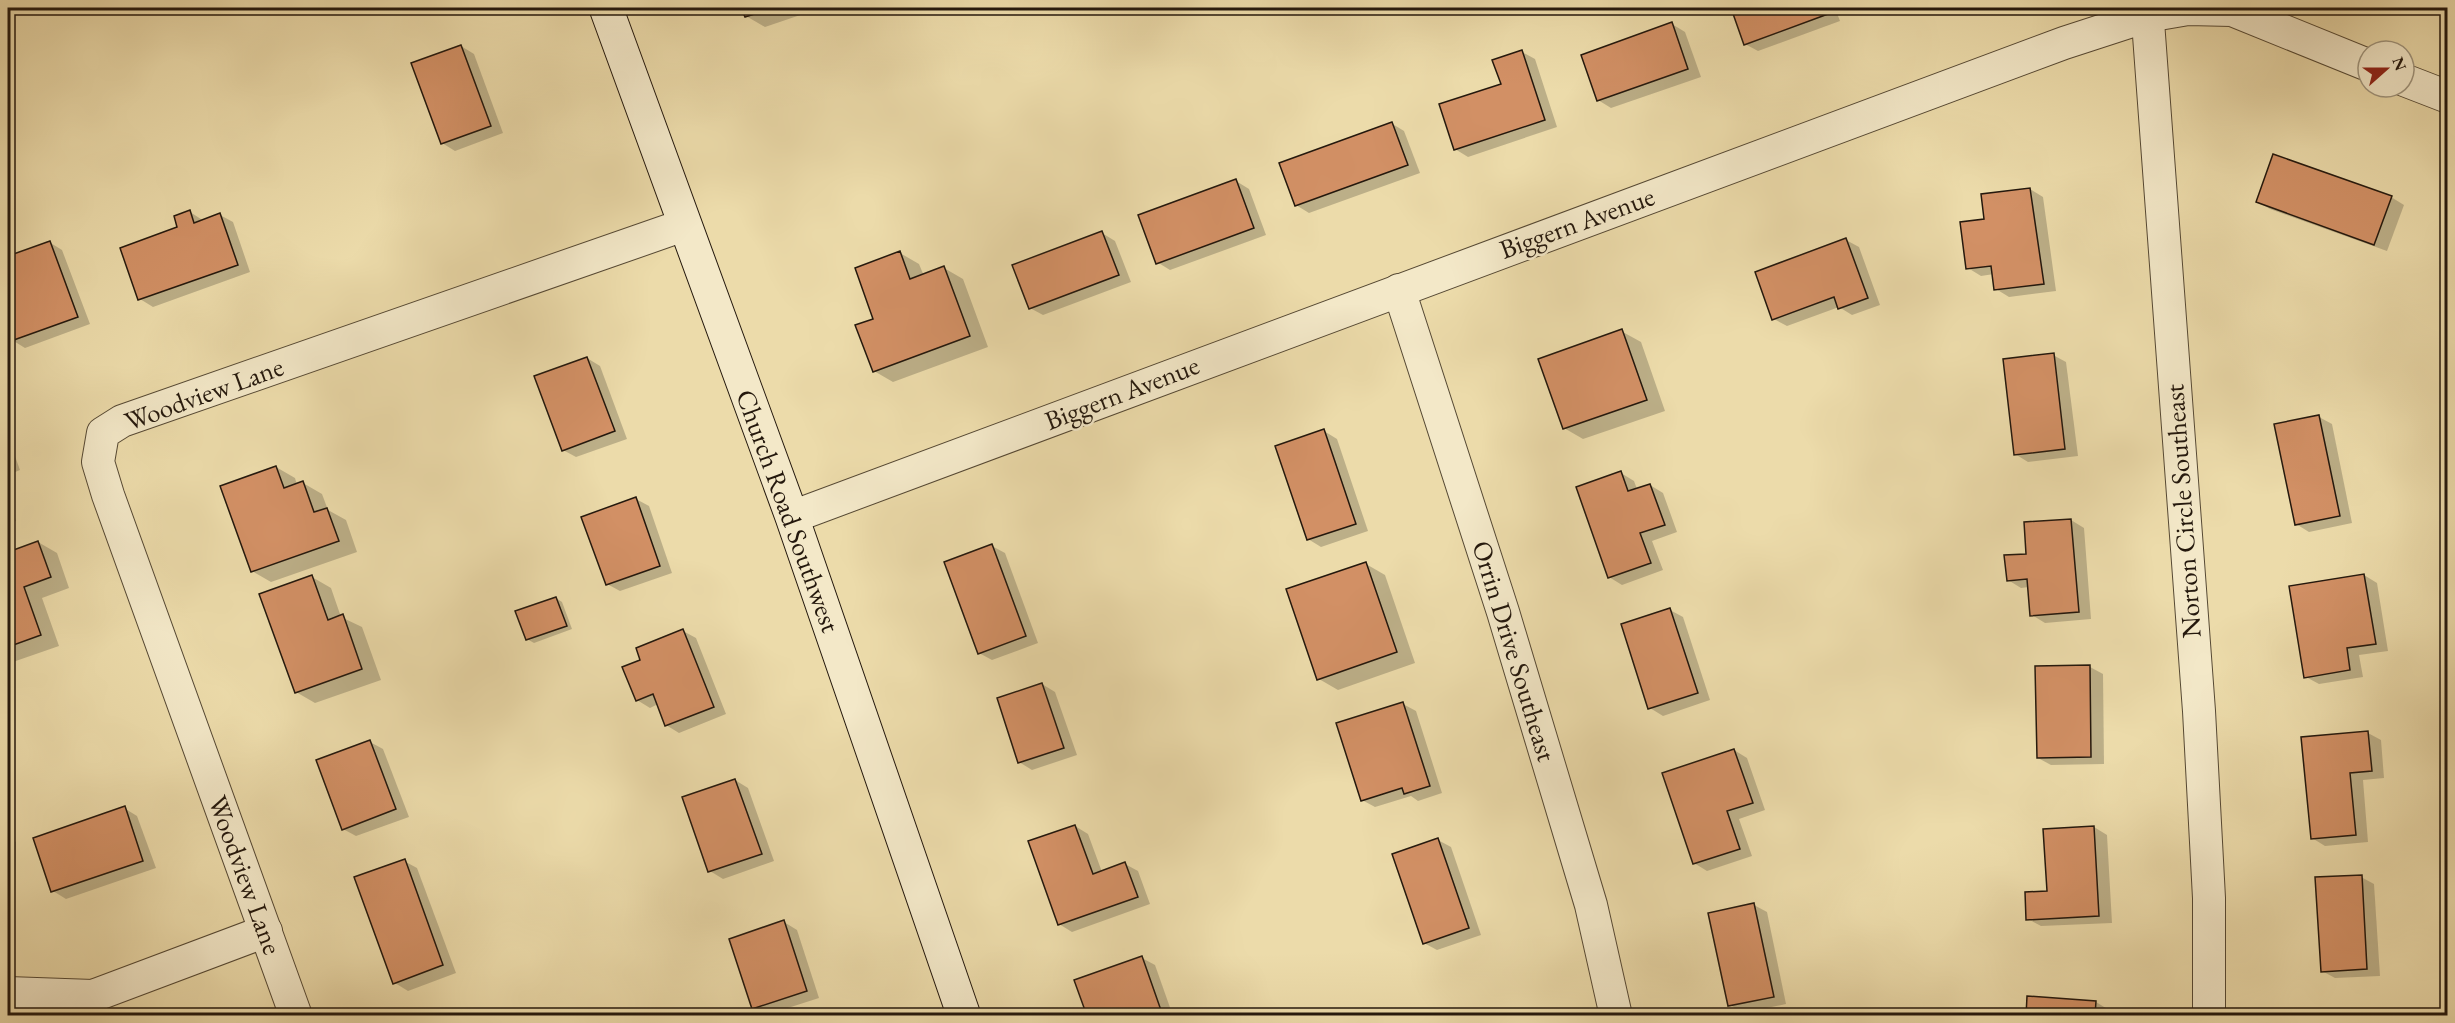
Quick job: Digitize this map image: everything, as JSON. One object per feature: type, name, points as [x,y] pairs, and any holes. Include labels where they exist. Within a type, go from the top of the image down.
[{"type":"street","name":"Church Road Southwest","points":[[606,8],[792,518],[964,1016]]},
{"type":"street","name":"Biggern Avenue","points":[[792,518],[2147,11],[2232,10],[2356,60]]},
{"type":"street","name":"Norton Circle Southeast","points":[[2147,11],[2199,711],[2209,898],[2210,1016]]},
{"type":"street","points":[[2416,85],[2448,97]]},
{"type":"street","name":"Woodview Lane","points":[[296,1016],[108,495],[98,462],[103,433],[122,421],[684,225]]},
{"type":"street","name":"Orrin Drive Southeast","points":[[1399,290],[1503,612],[1588,894],[1616,1016]]},
{"type":"street","points":[[8,993],[93,996],[266,931]]},
{"type":"building","points":[[741,8],[773,8],[745,17]]},
{"type":"building","points":[[1731,8],[1825,8],[1828,14],[1744,45]]},
{"type":"building","points":[[1672,22],[1688,69],[1597,101],[1581,55]]},
{"type":"building","points":[[461,45],[491,126],[441,144],[411,63]]},
{"type":"building","points":[[1522,50],[1545,120],[1454,150],[1439,104],[1501,84],[1492,60]]},
{"type":"building","points":[[1392,122],[1408,165],[1295,206],[1279,163]]},
{"type":"building","points":[[2273,154],[2392,196],[2374,245],[2256,202]]},
{"type":"building","points":[[1236,179],[1254,228],[1156,264],[1138,215]]},
{"type":"building","points":[[2030,188],[2044,284],[1994,290],[1991,266],[1966,269],[1960,222],[1984,219],[1981,194]]},
{"type":"building","points":[[190,210],[194,223],[220,213],[238,265],[138,300],[120,248],[177,227],[174,216]]},
{"type":"building","points":[[1102,231],[1119,275],[1029,309],[1012,265]]},
{"type":"building","points":[[1846,238],[1868,298],[1838,309],[1834,297],[1772,320],[1755,272]]},
{"type":"building","points":[[50,241],[78,317],[11,341],[8,333],[8,280],[13,278],[8,256]]},
{"type":"building","points":[[900,251],[910,279],[944,266],[970,336],[873,372],[855,325],[873,319],[855,268]]},
{"type":"building","points":[[1622,329],[1647,400],[1563,429],[1538,359]]},
{"type":"building","points":[[2054,353],[2065,449],[2014,455],[2003,359]]},
{"type":"building","points":[[587,357],[615,431],[562,451],[534,376]]},
{"type":"building","points":[[2319,415],[2340,516],[2295,525],[2274,424]]},
{"type":"building","points":[[1324,429],[1356,524],[1307,540],[1275,446]]},
{"type":"building","points":[[276,466],[284,488],[303,481],[314,512],[327,508],[339,541],[251,572],[220,486]]},
{"type":"building","points":[[1621,471],[1628,491],[1650,484],[1665,525],[1640,533],[1651,563],[1608,578],[1576,487]]},
{"type":"building","points":[[636,497],[660,566],[606,585],[581,517]]},
{"type":"building","points":[[2071,519],[2079,612],[2030,616],[2027,579],[2007,581],[2004,555],[2026,554],[2024,522]]},
{"type":"building","points":[[38,541],[51,577],[24,587],[41,635],[8,647],[8,552]]},
{"type":"building","points":[[992,544],[1026,636],[978,654],[944,562]]},
{"type":"building","points":[[1366,562],[1397,652],[1317,680],[1286,589]]},
{"type":"building","points":[[2364,574],[2376,644],[2347,648],[2350,670],[2304,678],[2289,586]]},
{"type":"building","points":[[312,575],[328,620],[343,614],[362,669],[295,693],[259,594]]},
{"type":"building","points":[[556,597],[567,626],[526,640],[515,611]]},
{"type":"building","points":[[1670,608],[1698,693],[1648,709],[1621,624]]},
{"type":"building","points":[[683,629],[714,707],[665,726],[653,694],[636,701],[622,667],[640,660],[636,648]]},
{"type":"building","points":[[2090,665],[2091,757],[2037,758],[2035,666]]},
{"type":"building","points":[[1042,683],[1064,748],[1018,763],[997,698]]},
{"type":"building","points":[[1403,702],[1430,786],[1404,794],[1402,788],[1361,801],[1336,723]]},
{"type":"building","points":[[2368,731],[2372,771],[2350,773],[2356,835],[2311,839],[2301,737]]},
{"type":"building","points":[[370,740],[396,809],[342,830],[316,760]]},
{"type":"building","points":[[1734,749],[1753,803],[1727,811],[1740,849],[1693,864],[1662,773]]},
{"type":"building","points":[[735,779],[762,854],[708,872],[682,797]]},
{"type":"building","points":[[125,806],[143,861],[51,892],[33,838]]},
{"type":"building","points":[[1075,825],[1093,874],[1125,862],[1138,897],[1058,925],[1028,841]]},
{"type":"building","points":[[2094,826],[2099,916],[2026,920],[2025,892],[2047,891],[2043,829]]},
{"type":"building","points":[[1438,838],[1469,928],[1423,944],[1392,854]]},
{"type":"building","points":[[405,859],[443,965],[393,984],[354,877]]},
{"type":"building","points":[[2362,875],[2367,969],[2321,972],[2315,877]]},
{"type":"building","points":[[1754,903],[1774,997],[1728,1006],[1708,913]]},
{"type":"building","points":[[784,920],[807,991],[752,1009],[729,939]]},
{"type":"building","points":[[1142,956],[1163,1016],[1087,1016],[1074,980]]},
{"type":"building","points":[[2027,996],[2096,1001],[2095,1016],[2026,1016]]},
{"type":"building","points":[[462,1009],[464,1016],[445,1016]]}]
